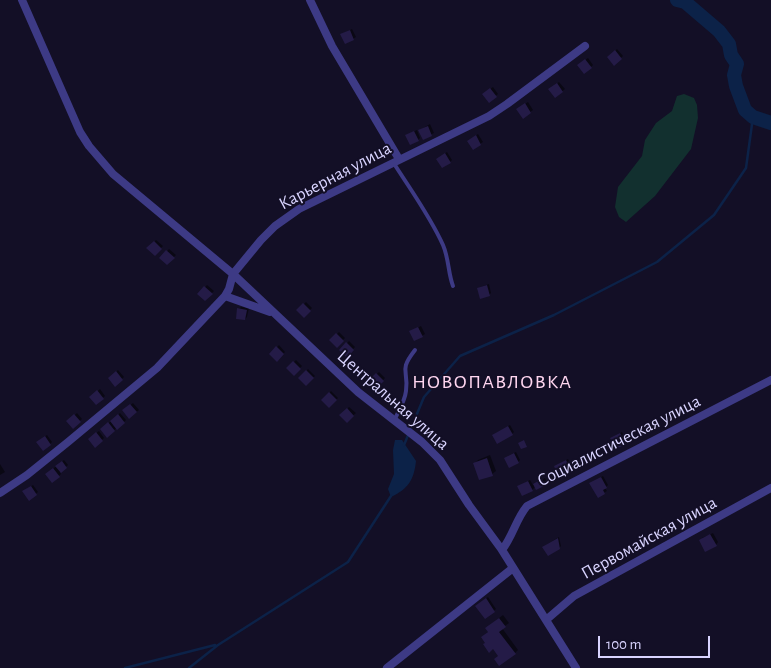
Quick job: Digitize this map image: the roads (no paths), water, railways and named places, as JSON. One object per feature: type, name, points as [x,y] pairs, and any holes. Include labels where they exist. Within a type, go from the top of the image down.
[{"type":"street","name":"Центральная улица","points":[[22,0],[80,132],[89,146],[113,174],[233,274],[358,392],[422,442],[440,460],[469,505],[502,550],[576,668]]},
{"type":"street","points":[[310,0],[332,46],[396,160]]},
{"type":"street","name":"Карьерная улица","points":[[0,493],[28,475],[158,368],[225,296],[233,274],[261,240],[283,220],[300,209],[396,160],[489,116],[585,46]]},
{"type":"street","points":[[225,296],[274,313]]},
{"type":"street","name":"Социалистическая улица","points":[[502,550],[519,517],[527,506],[771,380]]},
{"type":"street","name":"Первомайская улица","points":[[546,620],[567,601],[578,594],[771,488]]},
{"type":"street","points":[[387,668],[513,568]]},
{"type":"street","points":[[398,660],[404,668]]},
{"type":"lane","points":[[396,160],[438,235],[447,257],[450,278],[454,286]]},
{"type":"lane","points":[[397,424],[406,394],[404,370],[415,350]]},
{"type":"water","points":[[395,440],[402,440],[416,461],[412,479],[402,491],[391,497],[388,489],[394,474],[393,450]]},
{"type":"waterway","points":[[677,0],[685,2],[719,31],[729,44],[731,55],[737,64],[734,75],[736,86],[745,110],[753,117],[771,123]]},
{"type":"waterway","points":[[404,445],[424,397],[460,356],[554,315],[657,262],[714,215],[746,168],[753,117]]},
{"type":"waterway","points":[[189,668],[218,645],[348,562],[391,496]]},
{"type":"waterway","points":[[125,668],[215,645]]},
{"type":"district","name":"НОВОПАВЛОВКА","points":[[492,382]]}]
